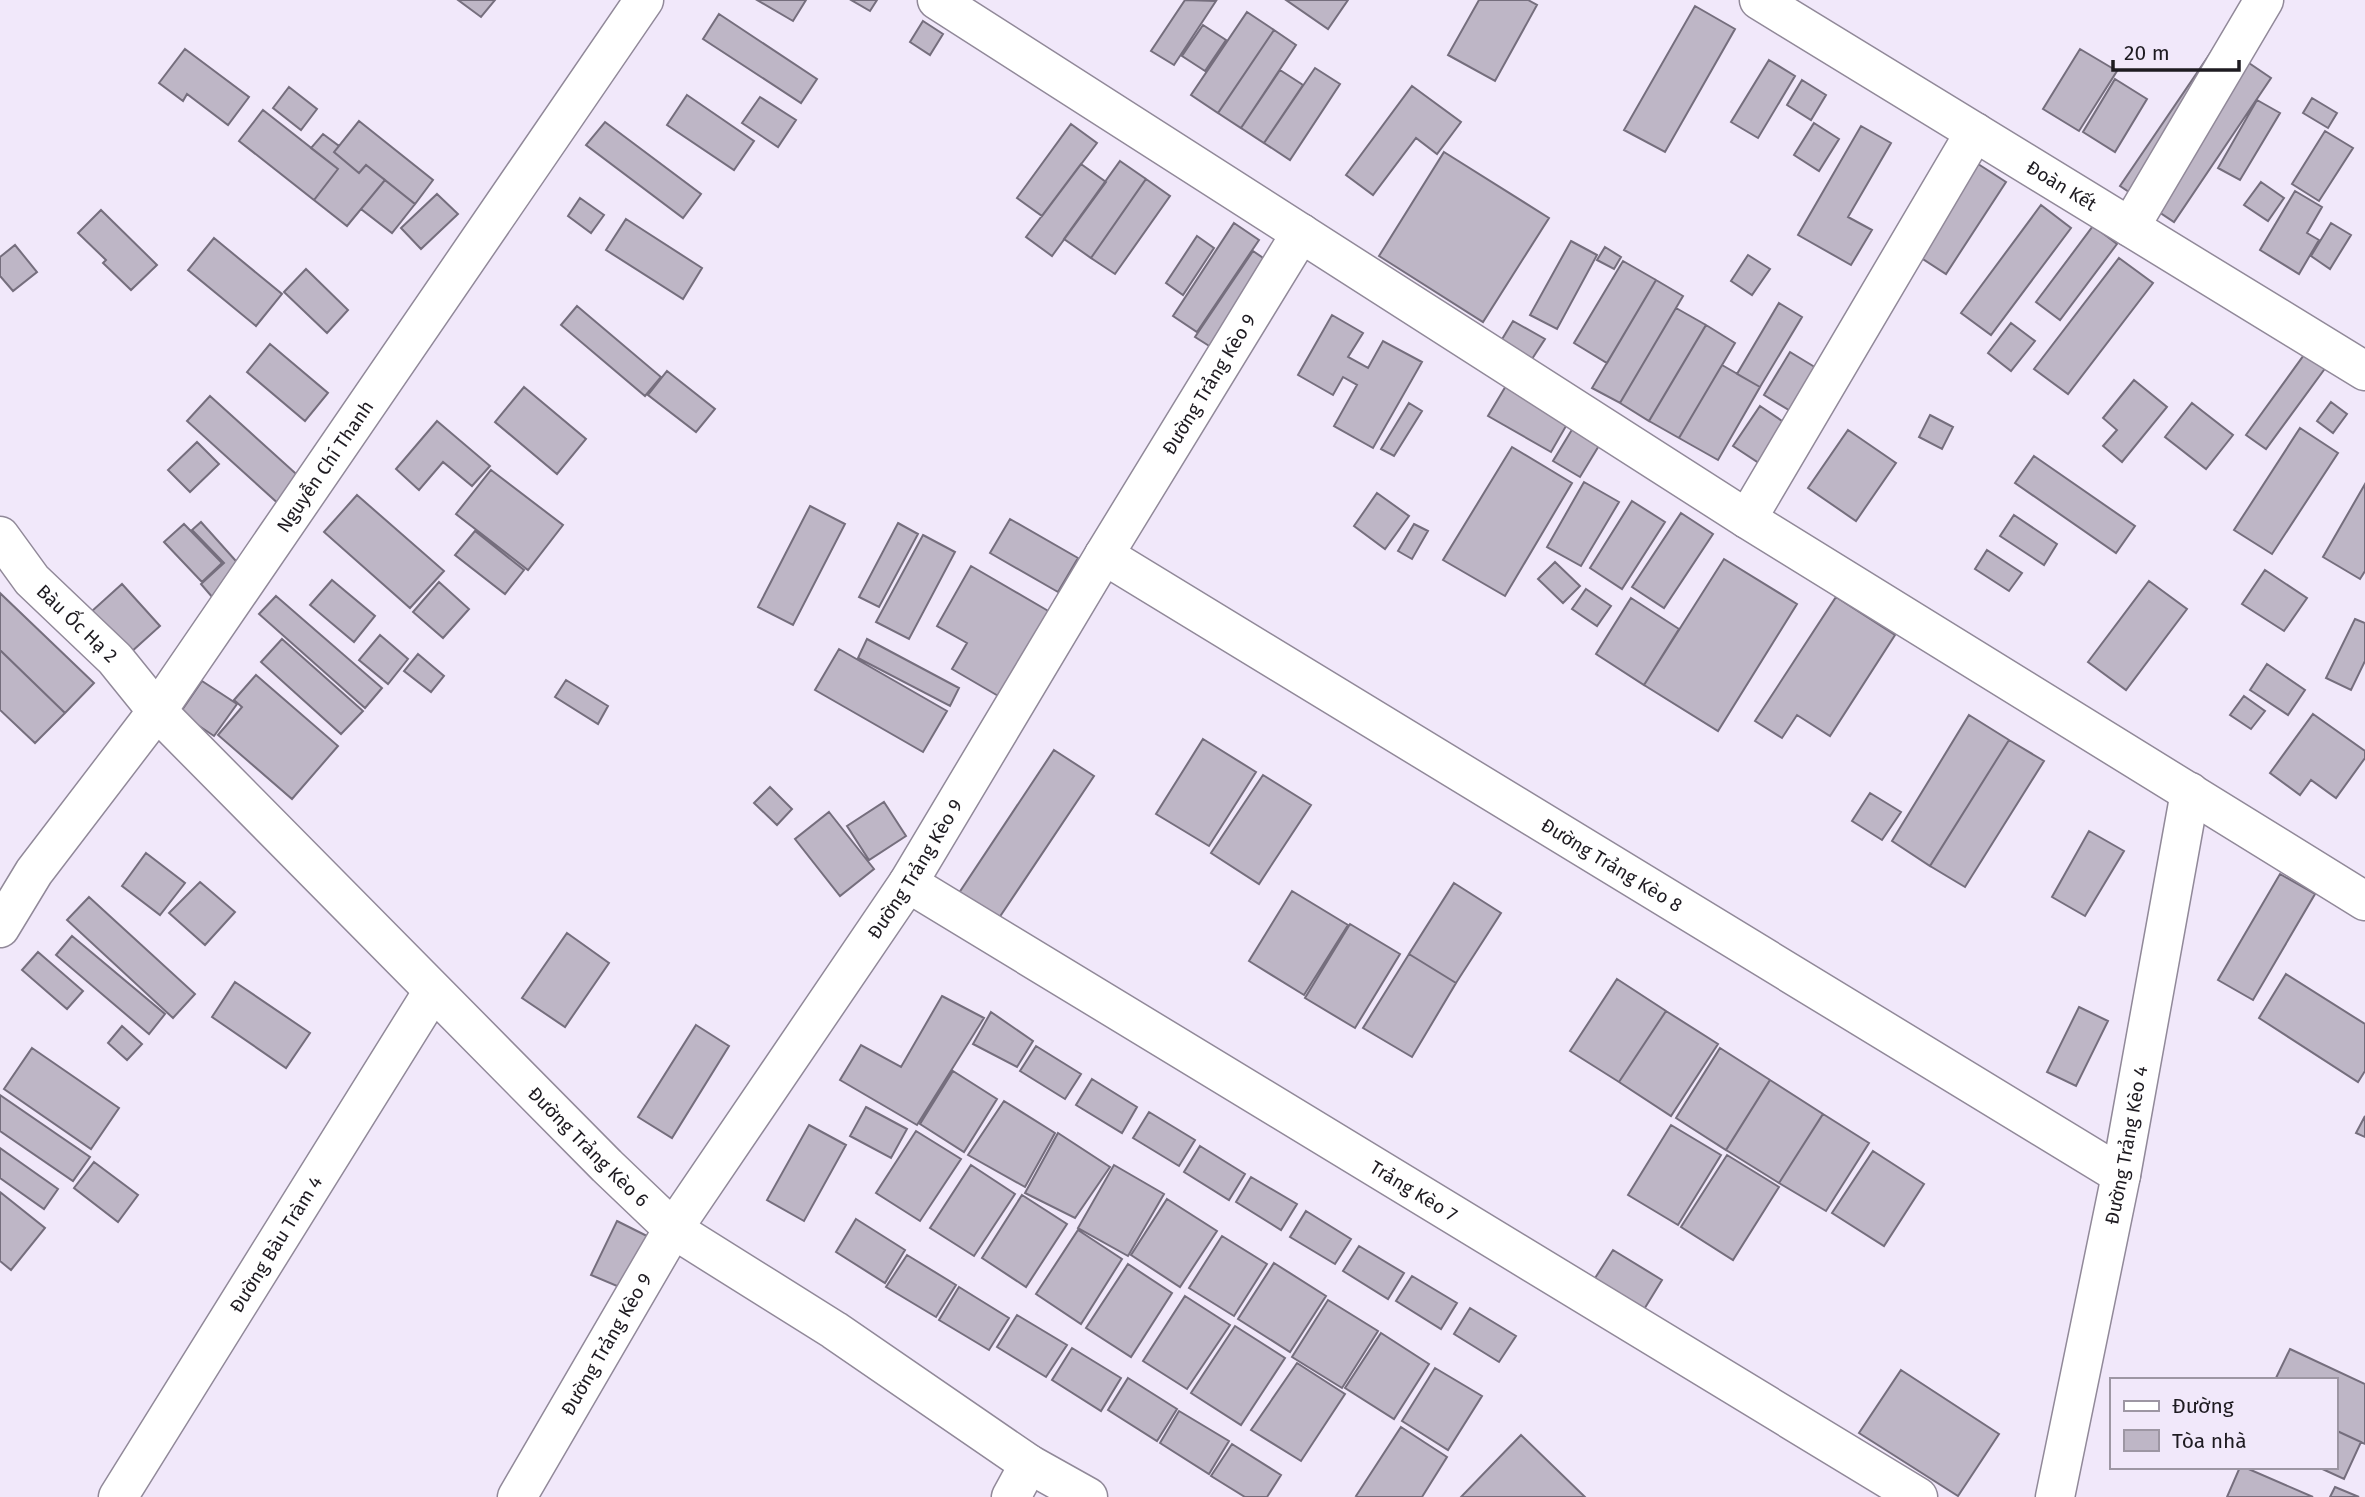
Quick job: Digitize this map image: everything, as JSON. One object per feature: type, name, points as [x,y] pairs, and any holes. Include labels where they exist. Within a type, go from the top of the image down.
[{"type":"street","name":"Nguyễn Chí Thanh","points":[[0,928],[34,872],[157,711],[643,0]]},
{"type":"street","points":[[937,0],[1747,519],[2365,901]]},
{"type":"street","name":"Đoàn Kết","points":[[1759,0],[2365,371]]},
{"type":"street","points":[[2130,227],[2264,0]]},
{"type":"street","points":[[1747,519],[1975,132]]},
{"type":"street","name":"Đường Trảng Kèo 9","points":[[517,1497],[673,1229],[908,883],[1301,233]]},
{"type":"street","name":"Bàu Ốc Hạ 2","points":[[0,536],[32,580],[115,659],[157,711]]},
{"type":"street","name":"Đường Trảng Kèo 8","points":[[1104,555],[2121,1175]]},
{"type":"street","name":"Đường Trảng Kèo 6","points":[[157,711],[673,1229],[834,1330],[1020,1481],[1088,1497]]},
{"type":"street","name":"Đường Trảng Kèo 4","points":[[2055,1497],[2121,1175],[2190,792]]},
{"type":"street","name":"Trảng Kèo 7","points":[[908,883],[1918,1497]]},
{"type":"street","name":"Đường Bàu Tràm 4","points":[[118,1497],[433,991]]},
{"type":"building","points":[[458,0],[495,0],[481,17]]},
{"type":"building","points":[[757,0],[806,0],[793,21]]},
{"type":"building","points":[[851,0],[877,0],[870,11]]},
{"type":"building","points":[[1185,0],[1216,1],[1174,65],[1151,51]]},
{"type":"building","points":[[1286,0],[1348,0],[1328,29]]},
{"type":"building","points":[[1479,0],[1528,0],[1537,5],[1495,81],[1448,55]]},
{"type":"building","points":[[1695,6],[1735,29],[1665,152],[1624,130]]},
{"type":"building","points":[[1247,12],[1274,30],[1218,113],[1191,95]]},
{"type":"building","points":[[719,14],[817,79],[801,103],[703,39]]},
{"type":"building","points":[[923,21],[943,34],[930,55],[910,42]]},
{"type":"building","points":[[1203,25],[1226,40],[1205,71],[1182,56]]},
{"type":"building","points":[[1274,30],[1296,45],[1241,128],[1218,113]]},
{"type":"building","points":[[2218,42],[2271,78],[2174,222],[2120,186]]},
{"type":"building","points":[[185,49],[249,97],[228,125],[187,94],[183,101],[159,83]]},
{"type":"building","points":[[2080,49],[2117,71],[2079,131],[2043,109]]},
{"type":"building","points":[[1769,60],[1795,76],[1758,138],[1731,122]]},
{"type":"building","points":[[1315,68],[1340,84],[1290,160],[1264,143]]},
{"type":"building","points":[[1280,70],[1303,85],[1264,143],[1241,128]]},
{"type":"building","points":[[2115,79],[2147,99],[2115,152],[2083,132]]},
{"type":"building","points":[[1802,80],[1826,95],[1811,120],[1787,105]]},
{"type":"building","points":[[1412,86],[1461,122],[1437,154],[1416,138],[1373,195],[1346,175]]},
{"type":"building","points":[[289,87],[317,109],[301,130],[273,108]]},
{"type":"building","points":[[687,95],[754,141],[734,170],[667,125]]},
{"type":"building","points":[[760,97],[796,120],[778,147],[742,123]]},
{"type":"building","points":[[2312,98],[2337,113],[2328,128],[2303,113]]},
{"type":"building","points":[[2257,100],[2280,113],[2240,180],[2218,168]]},
{"type":"building","points":[[263,110],[338,169],[314,200],[239,141]]},
{"type":"building","points":[[359,121],[433,180],[415,204],[366,165],[359,173],[334,152]]},
{"type":"building","points":[[605,122],[701,194],[683,218],[586,145]]},
{"type":"building","points":[[1814,123],[1839,139],[1819,171],[1794,155]]},
{"type":"building","points":[[1071,124],[1097,143],[1042,216],[1017,198]]},
{"type":"building","points":[[1861,126],[1891,143],[1848,217],[1872,230],[1851,265],[1798,235]]},
{"type":"building","points":[[2325,131],[2353,148],[2319,201],[2292,184]]},
{"type":"building","points":[[323,134],[339,146],[334,152],[359,173],[366,165],[385,180],[347,226],[314,200],[338,169],[311,148]]},
{"type":"building","points":[[1444,152],[1549,218],[1483,322],[1379,256]]},
{"type":"building","points":[[1120,161],[1146,179],[1091,258],[1064,239]]},
{"type":"building","points":[[1975,162],[2006,182],[1946,274],[1915,254]]},
{"type":"building","points":[[1081,164],[1106,182],[1052,256],[1026,237]]},
{"type":"building","points":[[1146,179],[1170,196],[1115,274],[1091,258]]},
{"type":"building","points":[[385,180],[415,204],[392,233],[361,209]]},
{"type":"building","points":[[2261,182],[2284,198],[2268,221],[2244,205]]},
{"type":"building","points":[[2295,191],[2322,207],[2307,233],[2319,240],[2299,274],[2260,250]]},
{"type":"building","points":[[437,194],[458,214],[421,249],[401,228]]},
{"type":"building","points":[[580,198],[604,215],[591,233],[568,216]]},
{"type":"building","points":[[2041,205],[2071,228],[1991,335],[1961,313]]},
{"type":"building","points":[[101,210],[157,265],[131,290],[103,263],[106,260],[78,233]]},
{"type":"building","points":[[626,219],[702,268],[683,299],[606,250]]},
{"type":"building","points":[[1234,223],[1259,240],[1197,332],[1173,316]]},
{"type":"building","points":[[2331,223],[2351,235],[2330,269],[2311,256]]},
{"type":"building","points":[[2093,226],[2117,244],[2060,320],[2036,302]]},
{"type":"building","points":[[1197,236],[1214,248],[1183,295],[1166,283]]},
{"type":"building","points":[[214,238],[282,294],[256,326],[188,270]]},
{"type":"building","points":[[1571,241],[1597,255],[1557,329],[1530,315]]},
{"type":"building","points":[[15,245],[37,272],[13,291],[0,276],[0,257]]},
{"type":"building","points":[[1605,247],[1621,257],[1614,269],[1597,260]]},
{"type":"building","points":[[1253,251],[1272,264],[1214,349],[1195,337]]},
{"type":"building","points":[[1748,255],[1770,269],[1752,295],[1731,281]]},
{"type":"building","points":[[2119,258],[2153,283],[2068,394],[2034,369]]},
{"type":"building","points":[[1623,261],[1656,280],[1607,363],[1574,343]]},
{"type":"building","points":[[306,269],[348,310],[327,333],[284,292]]},
{"type":"building","points":[[1656,280],[1683,296],[1620,403],[1592,388]]},
{"type":"building","points":[[1779,303],[1802,317],[1760,387],[1737,374]]},
{"type":"building","points":[[577,306],[661,377],[645,396],[561,325]]},
{"type":"building","points":[[1676,308],[1706,325],[1649,421],[1620,403]]},
{"type":"building","points":[[1332,315],[1363,333],[1348,357],[1368,368],[1383,341],[1422,362],[1373,448],[1334,426],[1357,385],[1343,377],[1333,395],[1298,375]]},
{"type":"building","points":[[1513,321],[1545,339],[1532,359],[1501,341]]},
{"type":"building","points":[[2011,323],[2035,341],[2011,371],[1988,353]]},
{"type":"building","points":[[1706,325],[1735,343],[1679,438],[1649,421]]},
{"type":"building","points":[[270,344],[328,393],[305,421],[247,372]]},
{"type":"building","points":[[2309,348],[2329,363],[2266,449],[2246,435]]},
{"type":"building","points":[[1790,352],[1818,369],[1792,412],[1764,395]]},
{"type":"building","points":[[1722,365],[1760,387],[1718,460],[1679,438]]},
{"type":"building","points":[[667,371],[715,409],[696,432],[648,395]]},
{"type":"building","points":[[1510,379],[1573,414],[1551,452],[1488,416]]},
{"type":"building","points":[[2134,380],[2167,407],[2122,462],[2103,446],[2117,430],[2103,418]]},
{"type":"building","points":[[524,387],[586,439],[557,474],[495,422]]},
{"type":"building","points":[[210,396],[304,481],[281,506],[187,421]]},
{"type":"building","points":[[2331,402],[2347,414],[2333,433],[2317,421]]},
{"type":"building","points":[[1409,403],[1422,411],[1394,456],[1381,449]]},
{"type":"building","points":[[2192,403],[2233,435],[2206,469],[2165,437]]},
{"type":"building","points":[[1760,406],[1788,425],[1762,465],[1733,446]]},
{"type":"building","points":[[1930,415],[1953,427],[1942,449],[1919,437]]},
{"type":"building","points":[[437,421],[490,466],[472,486],[443,462],[419,490],[396,469]]},
{"type":"building","points":[[1576,423],[1603,439],[1580,477],[1553,461]]},
{"type":"building","points":[[2300,428],[2338,453],[2272,554],[2234,530]]},
{"type":"building","points":[[1848,430],[1896,463],[1856,521],[1808,488]]},
{"type":"building","points":[[197,442],[219,464],[190,492],[168,470]]},
{"type":"building","points":[[1512,447],[1572,483],[1505,596],[1443,560]]},
{"type":"building","points":[[2034,456],[2135,526],[2116,553],[2015,483]]},
{"type":"building","points":[[491,470],[563,525],[528,570],[456,514]]},
{"type":"building","points":[[1584,482],[1619,502],[1581,566],[1547,547]]},
{"type":"building","points":[[2365,484],[2365,571],[2360,579],[2323,557]]},
{"type":"building","points":[[1377,493],[1409,516],[1385,549],[1354,526]]},
{"type":"building","points":[[357,495],[444,571],[410,608],[324,532]]},
{"type":"building","points":[[1632,501],[1665,522],[1622,589],[1590,568]]},
{"type":"building","points":[[810,506],[845,524],[793,625],[758,607]]},
{"type":"building","points":[[1681,513],[1713,534],[1664,608],[1632,587]]},
{"type":"building","points":[[2014,515],[2057,544],[2044,565],[2000,536]]},
{"type":"building","points":[[1010,519],[1078,558],[1058,592],[990,553]]},
{"type":"building","points":[[201,522],[244,570],[213,598],[201,584],[224,563],[192,530]]},
{"type":"building","points":[[898,523],[918,534],[879,607],[859,597]]},
{"type":"building","points":[[184,524],[222,563],[202,582],[164,542]]},
{"type":"building","points":[[1414,524],[1428,531],[1412,559],[1398,551]]},
{"type":"building","points":[[475,531],[524,570],[505,594],[455,555]]},
{"type":"building","points":[[923,535],[955,552],[909,639],[876,622]]},
{"type":"building","points":[[1987,550],[2022,573],[2009,591],[1975,569]]},
{"type":"building","points":[[1724,559],[1797,604],[1718,731],[1644,685]]},
{"type":"building","points":[[1555,562],[1580,586],[1563,603],[1538,579]]},
{"type":"building","points":[[971,566],[1050,612],[1000,697],[952,669],[967,643],[937,626]]},
{"type":"building","points":[[2265,570],[2307,598],[2284,631],[2242,604]]},
{"type":"building","points":[[332,580],[375,616],[354,642],[310,605]]},
{"type":"building","points":[[2149,581],[2187,609],[2126,690],[2088,662]]},
{"type":"building","points":[[439,582],[469,609],[443,638],[413,612]]},
{"type":"building","points":[[122,584],[160,626],[130,653],[92,611]]},
{"type":"building","points":[[1586,589],[1611,606],[1597,626],[1572,609]]},
{"type":"building","points":[[0,593],[94,683],[65,713],[0,650]]},
{"type":"building","points":[[276,596],[382,688],[365,708],[259,614]]},
{"type":"building","points":[[1836,597],[1895,635],[1830,736],[1797,715],[1782,738],[1755,721]]},
{"type":"building","points":[[1631,598],[1679,629],[1644,685],[1596,654]]},
{"type":"building","points":[[2355,619],[2365,623],[2365,661],[2351,690],[2326,678]]},
{"type":"building","points":[[380,635],[408,659],[388,684],[359,660]]},
{"type":"building","points":[[282,639],[363,711],[341,734],[261,662]]},
{"type":"building","points":[[867,639],[959,688],[950,706],[858,658]]},
{"type":"building","points":[[839,649],[947,711],[923,752],[815,690]]},
{"type":"building","points":[[0,650],[65,713],[35,743],[0,710]]},
{"type":"building","points":[[418,654],[444,676],[431,692],[404,671]]},
{"type":"building","points":[[2267,664],[2305,690],[2288,715],[2250,690]]},
{"type":"building","points":[[256,675],[338,746],[292,799],[218,735],[242,707],[234,700]]},
{"type":"building","points":[[566,680],[608,706],[598,724],[555,697]]},
{"type":"building","points":[[202,681],[237,704],[214,736],[180,713]]},
{"type":"building","points":[[2244,696],[2265,711],[2251,729],[2230,715]]},
{"type":"building","points":[[2313,714],[2365,751],[2365,758],[2336,798],[2311,780],[2300,795],[2270,773]]},
{"type":"building","points":[[1969,715],[2009,740],[1930,866],[1892,841]]},
{"type":"building","points":[[1203,739],[1256,772],[1209,846],[1156,814]]},
{"type":"building","points":[[2009,740],[2044,761],[1965,887],[1930,866]]},
{"type":"building","points":[[1054,750],[1094,776],[995,924],[955,899]]},
{"type":"building","points":[[1263,775],[1311,805],[1259,884],[1211,853]]},
{"type":"building","points":[[770,787],[792,809],[777,825],[754,803]]},
{"type":"building","points":[[1870,793],[1901,812],[1882,840],[1852,821]]},
{"type":"building","points":[[884,802],[906,836],[869,860],[847,826]]},
{"type":"building","points":[[829,812],[874,869],[840,896],[795,839]]},
{"type":"building","points":[[2089,831],[2124,851],[2085,916],[2052,897]]},
{"type":"building","points":[[146,853],[185,883],[160,915],[122,886]]},
{"type":"building","points":[[2280,874],[2315,894],[2253,1000],[2218,980]]},
{"type":"building","points":[[200,882],[235,912],[205,945],[169,913]]},
{"type":"building","points":[[1454,883],[1501,913],[1456,983],[1409,954]]},
{"type":"building","points":[[1292,891],[1348,925],[1304,995],[1249,961]]},
{"type":"building","points":[[89,897],[195,994],[173,1018],[67,920]]},
{"type":"building","points":[[1350,924],[1400,954],[1355,1028],[1305,998]]},
{"type":"building","points":[[567,933],[609,963],[565,1027],[522,998]]},
{"type":"building","points":[[72,936],[165,1014],[149,1034],[56,955]]},
{"type":"building","points":[[38,952],[83,991],[67,1009],[22,970]]},
{"type":"building","points":[[1409,954],[1456,983],[1412,1057],[1363,1028]]},
{"type":"building","points":[[2286,974],[2365,1024],[2365,1071],[2358,1082],[2259,1018]]},
{"type":"building","points":[[1617,979],[1666,1011],[1619,1082],[1570,1051]]},
{"type":"building","points":[[235,982],[310,1033],[286,1068],[212,1017]]},
{"type":"building","points":[[942,996],[984,1018],[917,1125],[840,1080],[861,1045],[901,1067]]},
{"type":"building","points":[[2079,1007],[2108,1021],[2076,1086],[2047,1072]]},
{"type":"building","points":[[1666,1011],[1718,1044],[1671,1116],[1619,1082]]},
{"type":"building","points":[[991,1012],[1033,1041],[1017,1067],[973,1044]]},
{"type":"building","points":[[696,1025],[729,1046],[672,1138],[638,1117]]},
{"type":"building","points":[[122,1026],[142,1044],[127,1060],[108,1043]]},
{"type":"building","points":[[1036,1046],[1081,1074],[1065,1099],[1020,1071]]},
{"type":"building","points":[[32,1048],[119,1108],[91,1149],[4,1089]]},
{"type":"building","points":[[1720,1048],[1770,1080],[1726,1150],[1676,1118]]},
{"type":"building","points":[[953,1071],[997,1099],[964,1152],[920,1124]]},
{"type":"building","points":[[1092,1079],[1137,1107],[1122,1133],[1076,1105]]},
{"type":"building","points":[[1770,1080],[1823,1114],[1779,1183],[1726,1150]]},
{"type":"building","points":[[0,1095],[90,1157],[73,1181],[0,1131]]},
{"type":"building","points":[[1004,1101],[1055,1133],[1025,1187],[968,1155]]},
{"type":"building","points":[[866,1107],[907,1129],[891,1158],[850,1136]]},
{"type":"building","points":[[1149,1112],[1195,1140],[1179,1166],[1133,1138]]},
{"type":"building","points":[[1823,1114],[1869,1143],[1826,1211],[1779,1183]]},
{"type":"building","points":[[2365,1116],[2365,1137],[2356,1133]]},
{"type":"building","points":[[809,1125],[846,1145],[804,1221],[767,1200]]},
{"type":"building","points":[[1671,1125],[1721,1155],[1678,1225],[1628,1195]]},
{"type":"building","points":[[916,1131],[961,1159],[920,1221],[876,1193]]},
{"type":"building","points":[[1058,1133],[1110,1167],[1075,1218],[1025,1193]]},
{"type":"building","points":[[1200,1146],[1245,1174],[1229,1200],[1184,1172]]},
{"type":"building","points":[[0,1148],[58,1189],[44,1209],[0,1178]]},
{"type":"building","points":[[1873,1151],[1924,1184],[1884,1246],[1832,1213]]},
{"type":"building","points":[[1727,1155],[1779,1187],[1733,1260],[1681,1227]]},
{"type":"building","points":[[94,1162],[138,1195],[118,1222],[74,1188]]},
{"type":"building","points":[[971,1165],[1015,1194],[974,1256],[930,1228]]},
{"type":"building","points":[[1114,1165],[1164,1194],[1128,1256],[1078,1228]]},
{"type":"building","points":[[1251,1177],[1297,1204],[1281,1230],[1236,1202]]},
{"type":"building","points":[[0,1192],[45,1228],[11,1270],[0,1261]]},
{"type":"building","points":[[1022,1195],[1067,1224],[1026,1287],[982,1258]]},
{"type":"building","points":[[1167,1199],[1217,1231],[1180,1287],[1131,1255]]},
{"type":"building","points":[[1306,1211],[1351,1239],[1335,1264],[1290,1237]]},
{"type":"building","points":[[856,1219],[905,1250],[885,1283],[836,1252]]},
{"type":"building","points":[[617,1221],[649,1237],[624,1289],[591,1275]]},
{"type":"building","points":[[1078,1230],[1122,1259],[1081,1324],[1036,1294]]},
{"type":"building","points":[[1222,1236],[1267,1264],[1234,1316],[1189,1288]]},
{"type":"building","points":[[1359,1246],[1404,1273],[1388,1299],[1343,1271]]},
{"type":"building","points":[[1613,1250],[1662,1280],[1640,1316],[1590,1286]]},
{"type":"building","points":[[907,1255],[956,1285],[936,1317],[886,1287]]},
{"type":"building","points":[[1274,1263],[1326,1296],[1290,1352],[1238,1319]]},
{"type":"building","points":[[1128,1264],[1172,1293],[1131,1357],[1086,1328]]},
{"type":"building","points":[[1412,1276],[1457,1303],[1441,1329],[1396,1301]]},
{"type":"building","points":[[959,1287],[1009,1318],[989,1350],[939,1320]]},
{"type":"building","points":[[1185,1296],[1230,1325],[1187,1389],[1143,1361]]},
{"type":"building","points":[[1328,1300],[1378,1331],[1342,1388],[1292,1357]]},
{"type":"building","points":[[1470,1308],[1516,1336],[1499,1362],[1454,1334]]},
{"type":"building","points":[[1017,1315],[1067,1345],[1046,1377],[997,1347]]},
{"type":"building","points":[[1235,1326],[1285,1358],[1241,1425],[1191,1393]]},
{"type":"building","points":[[1381,1333],[1429,1364],[1394,1419],[1345,1388]]},
{"type":"building","points":[[1072,1348],[1121,1378],[1101,1411],[1052,1380]]},
{"type":"building","points":[[2290,1349],[2365,1384],[2365,1444],[2337,1431],[2337,1378],[2276,1378]]},
{"type":"building","points":[[1297,1363],[1345,1394],[1301,1461],[1251,1430]]},
{"type":"building","points":[[1435,1368],[1482,1396],[1448,1450],[1402,1421]]},
{"type":"building","points":[[1901,1370],[1999,1434],[1958,1496],[1859,1433]]},
{"type":"building","points":[[1128,1378],[1177,1409],[1157,1441],[1108,1410]]},
{"type":"building","points":[[1179,1411],[1229,1441],[1209,1474],[1160,1443]]},
{"type":"building","points":[[1401,1427],[1447,1457],[1422,1497],[1356,1496]]},
{"type":"building","points":[[2337,1431],[2361,1442],[2344,1479],[2322,1469],[2337,1469]]},
{"type":"building","points":[[1521,1435],[1585,1497],[1461,1497]]},
{"type":"building","points":[[1232,1444],[1281,1475],[1267,1497],[1245,1497],[1211,1476]]},
{"type":"building","points":[[2239,1469],[2249,1469],[2313,1497],[2227,1497]]},
{"type":"building","points":[[2335,1487],[2359,1497],[2330,1497]]}]
